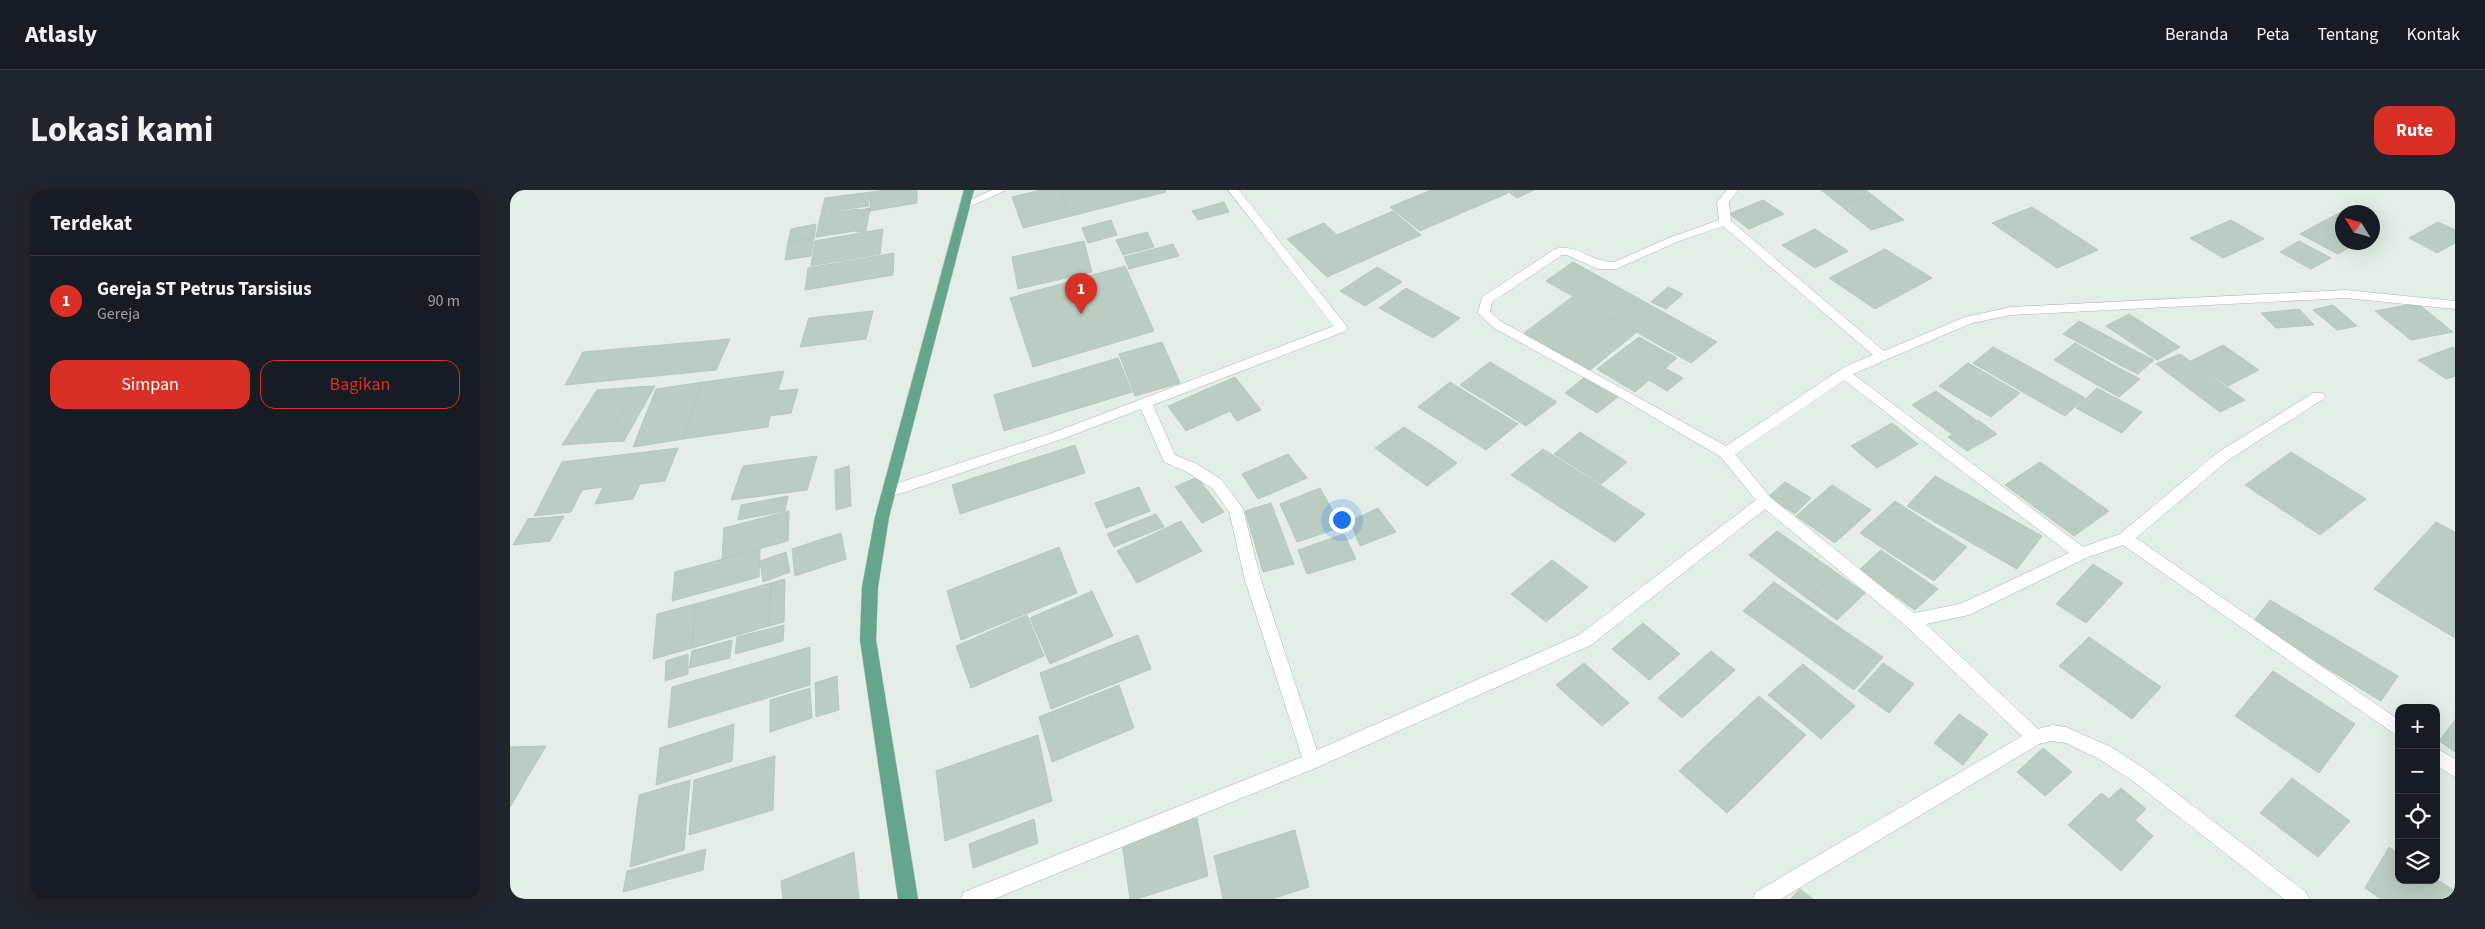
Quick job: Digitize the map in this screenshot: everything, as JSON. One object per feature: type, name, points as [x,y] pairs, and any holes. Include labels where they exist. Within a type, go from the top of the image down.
[{"type":"main road","points":[[908,899],[868,640],[870,586],[888,492],[967,197]]},
{"type":"street","points":[[967,197],[1001,190]]},
{"type":"street","points":[[888,492],[1060,435],[1342,328],[1233,190]]},
{"type":"street","points":[[1733,190],[1723,202],[1725,222],[1884,357]]},
{"type":"street","points":[[1725,222],[1675,239],[1616,265],[1602,266],[1569,251],[1559,250],[1486,300],[1484,313],[1498,325],[1621,392],[1726,454],[1765,501],[1911,620],[2035,737]]},
{"type":"street","points":[[1726,454],[1845,374],[1969,320],[2011,311],[2346,294],[2455,305]]},
{"type":"street","points":[[1845,374],[2081,554]]},
{"type":"street","points":[[1911,620],[1963,610],[2081,554],[2125,538],[2222,457],[2318,396]]},
{"type":"street","points":[[1145,402],[1169,458],[1190,467],[1217,484],[1236,509],[1252,580],[1312,761]]},
{"type":"street","points":[[971,899],[1312,761],[1585,640],[1765,501]]},
{"type":"street","points":[[2125,538],[2395,727]]},
{"type":"street","points":[[1763,899],[2035,737],[2052,733],[2066,735],[2087,743],[2140,775],[2299,899]]},
{"type":"street","points":[[2440,759],[2455,770]]},
{"type":"building","points":[[917,190],[917,203],[870,211],[871,192]]},
{"type":"building","points":[[1041,190],[1060,190],[1071,216],[1023,228],[1012,197]]},
{"type":"building","points":[[1060,190],[1165,190],[1166,192],[1071,216]]},
{"type":"building","points":[[1431,190],[1504,190],[1508,193],[1420,231],[1390,207]]},
{"type":"building","points":[[1506,190],[1534,190],[1517,198]]},
{"type":"building","points":[[1821,190],[1866,190],[1872,195],[1840,205]]},
{"type":"building","points":[[871,192],[868,206],[821,213],[825,198]]},
{"type":"building","points":[[1872,195],[1904,220],[1871,230],[1840,205]]},
{"type":"building","points":[[1763,200],[1784,214],[1749,229],[1729,214]]},
{"type":"building","points":[[1224,202],[1229,212],[1198,220],[1192,211]]},
{"type":"building","points":[[2032,207],[2098,250],[2057,268],[1992,223]]},
{"type":"building","points":[[870,208],[866,231],[856,232],[860,210]]},
{"type":"building","points":[[859,209],[855,231],[816,237],[821,214]]},
{"type":"building","points":[[1393,211],[1421,235],[1327,277],[1287,239],[1324,223],[1337,235]]},
{"type":"building","points":[[2335,215],[2335,231],[2320,223]]},
{"type":"building","points":[[1111,220],[1117,235],[1088,243],[1082,228]]},
{"type":"building","points":[[2231,220],[2264,239],[2223,258],[2190,238]]},
{"type":"building","points":[[2438,222],[2455,230],[2455,243],[2437,253],[2409,238]]},
{"type":"building","points":[[2320,223],[2335,231],[2335,250],[2345,250],[2338,254],[2300,234]]},
{"type":"building","points":[[816,224],[814,238],[788,242],[791,229]]},
{"type":"building","points":[[883,229],[880,254],[811,266],[815,241]]},
{"type":"building","points":[[1815,229],[1848,251],[1815,268],[1782,245]]},
{"type":"building","points":[[1147,232],[1154,247],[1123,255],[1116,240]]},
{"type":"building","points":[[814,238],[811,256],[785,260],[788,242]]},
{"type":"building","points":[[1084,241],[1092,272],[1018,289],[1012,257]]},
{"type":"building","points":[[2299,241],[2331,258],[2311,269],[2280,252]]},
{"type":"building","points":[[1173,244],[1179,256],[1129,269],[1124,257]]},
{"type":"building","points":[[1885,249],[1932,278],[1875,309],[1829,278]]},
{"type":"building","points":[[894,253],[893,275],[805,290],[808,268]]},
{"type":"building","points":[[1573,262],[1717,342],[1691,363],[1546,281]]},
{"type":"building","points":[[1125,266],[1154,331],[1033,367],[1010,298]]},
{"type":"building","points":[[1377,267],[1402,282],[1365,306],[1340,291]]},
{"type":"building","points":[[1668,287],[1683,294],[1666,309],[1651,302]]},
{"type":"building","points":[[1406,288],[1460,318],[1433,338],[1379,308]]},
{"type":"building","points":[[1572,297],[1609,317],[1562,354],[1524,333]]},
{"type":"building","points":[[2417,303],[2453,332],[2411,340],[2375,311]]},
{"type":"building","points":[[2333,305],[2357,326],[2337,330],[2313,310]]},
{"type":"building","points":[[2299,309],[2314,325],[2276,328],[2261,313]]},
{"type":"building","points":[[873,311],[866,339],[800,347],[809,318]]},
{"type":"building","points":[[2129,314],[2180,347],[2157,360],[2106,326]]},
{"type":"building","points":[[1609,317],[1637,332],[1590,370],[1562,354]]},
{"type":"building","points":[[2079,321],[2136,351],[2120,365],[2063,334]]},
{"type":"building","points":[[1639,337],[1677,358],[1665,368],[1683,378],[1667,391],[1649,380],[1635,392],[1597,369]]},
{"type":"building","points":[[730,339],[716,370],[565,385],[583,352]]},
{"type":"building","points":[[1162,342],[1180,383],[1135,396],[1119,354]]},
{"type":"building","points":[[2075,343],[2115,366],[2094,383],[2054,360]]},
{"type":"building","points":[[2223,345],[2259,370],[2228,386],[2191,361]]},
{"type":"building","points":[[1993,347],[2019,361],[1999,378],[1973,363]]},
{"type":"building","points":[[2453,347],[2455,349],[2455,376],[2446,379],[2418,360]]},
{"type":"building","points":[[2136,351],[2154,360],[2138,374],[2120,365]]},
{"type":"building","points":[[2180,354],[2245,400],[2220,412],[2156,364]]},
{"type":"building","points":[[1118,358],[1132,392],[1004,431],[994,395]]},
{"type":"building","points":[[2019,361],[2048,377],[2028,395],[1999,378]]},
{"type":"building","points":[[1490,362],[1557,402],[1526,426],[1460,385]]},
{"type":"building","points":[[1968,363],[2020,393],[1991,417],[1939,386]]},
{"type":"building","points":[[2115,366],[2140,379],[2119,397],[2094,383]]},
{"type":"building","points":[[784,371],[778,391],[798,389],[791,413],[770,416],[768,427],[683,439],[703,382]]},
{"type":"building","points":[[1235,377],[1261,410],[1237,421],[1230,411],[1186,431],[1168,406]]},
{"type":"building","points":[[1585,377],[1618,397],[1597,413],[1565,393]]},
{"type":"building","points":[[2048,377],[2085,398],[2065,416],[2028,395]]},
{"type":"building","points":[[703,382],[683,439],[633,447],[656,389]]},
{"type":"building","points":[[1450,382],[1477,399],[1445,424],[1418,407]]},
{"type":"building","points":[[655,386],[624,441],[605,442],[637,387]]},
{"type":"building","points":[[637,387],[605,442],[562,445],[597,390]]},
{"type":"building","points":[[2097,388],[2142,412],[2122,433],[2076,408]]},
{"type":"building","points":[[1936,391],[1976,420],[1952,434],[1912,405]]},
{"type":"building","points":[[1477,399],[1518,424],[1486,450],[1445,424]]},
{"type":"building","points":[[1978,420],[1997,434],[1967,451],[1948,437]]},
{"type":"building","points":[[1892,423],[1918,444],[1877,468],[1851,446]]},
{"type":"building","points":[[1404,427],[1436,448],[1406,471],[1375,448]]},
{"type":"building","points":[[1580,432],[1627,462],[1601,484],[1554,454]]},
{"type":"building","points":[[1075,445],[1085,473],[960,514],[952,485]]},
{"type":"building","points":[[678,448],[665,481],[640,484],[633,499],[595,504],[603,487],[582,490],[571,512],[534,516],[562,462]]},
{"type":"building","points":[[1436,448],[1457,463],[1427,486],[1406,471]]},
{"type":"building","points":[[1543,449],[1597,483],[1566,511],[1511,475]]},
{"type":"building","points":[[2291,452],[2366,499],[2320,535],[2245,485]]},
{"type":"building","points":[[1288,454],[1307,478],[1258,499],[1242,474]]},
{"type":"building","points":[[817,456],[807,490],[731,500],[743,466]]},
{"type":"building","points":[[2040,462],[2109,511],[2074,536],[2005,485]]},
{"type":"building","points":[[849,466],[851,506],[836,510],[835,470]]},
{"type":"building","points":[[1935,476],[2042,536],[2017,569],[1907,506]]},
{"type":"building","points":[[1197,477],[1224,512],[1202,523],[1175,487]]},
{"type":"building","points":[[1785,482],[1811,498],[1795,514],[1768,497]]},
{"type":"building","points":[[1597,483],[1645,514],[1615,542],[1566,511]]},
{"type":"building","points":[[1832,485],[1871,510],[1835,543],[1796,516]]},
{"type":"building","points":[[1139,487],[1150,511],[1106,528],[1095,503]]},
{"type":"building","points":[[1320,488],[1342,527],[1297,542],[1280,504]]},
{"type":"building","points":[[788,496],[785,511],[738,520],[741,505]]},
{"type":"building","points":[[1895,501],[1924,520],[1890,553],[1860,533]]},
{"type":"building","points":[[1271,503],[1294,564],[1263,572],[1245,511]]},
{"type":"building","points":[[1378,508],[1396,532],[1360,546],[1350,521]]},
{"type":"building","points":[[789,511],[788,541],[722,559],[724,528]]},
{"type":"building","points":[[1156,514],[1164,527],[1133,539],[1126,526]]},
{"type":"building","points":[[564,516],[550,541],[513,545],[528,519]]},
{"type":"building","points":[[1924,520],[1967,547],[1934,581],[1890,553]]},
{"type":"building","points":[[1181,521],[1202,551],[1137,583],[1117,551]]},
{"type":"building","points":[[2436,522],[2455,532],[2455,638],[2374,589]]},
{"type":"building","points":[[1126,526],[1133,539],[1114,547],[1107,534]]},
{"type":"building","points":[[1777,531],[1837,573],[1808,599],[1749,555]]},
{"type":"building","points":[[841,533],[846,559],[795,576],[792,549]]},
{"type":"building","points":[[1344,534],[1356,559],[1307,574],[1298,550]]},
{"type":"building","points":[[1059,547],[1077,593],[961,640],[947,591]]},
{"type":"building","points":[[760,549],[759,577],[672,601],[675,572]]},
{"type":"building","points":[[1881,550],[1938,589],[1915,610],[1859,570]]},
{"type":"building","points":[[786,552],[790,572],[763,582],[760,561]]},
{"type":"building","points":[[1552,560],[1588,587],[1546,622],[1511,594]]},
{"type":"building","points":[[2093,564],[2123,583],[2086,623],[2056,604]]},
{"type":"building","points":[[1837,573],[1865,593],[1837,620],[1808,599]]},
{"type":"building","points":[[785,579],[784,622],[769,626],[771,583]]},
{"type":"building","points":[[1774,582],[1839,627],[1809,658],[1743,611]]},
{"type":"building","points":[[771,583],[769,626],[692,648],[695,604]]},
{"type":"building","points":[[1092,591],[1113,636],[1050,664],[1030,618]]},
{"type":"building","points":[[2270,600],[2398,676],[2381,701],[2252,623]]},
{"type":"building","points":[[695,604],[692,648],[653,659],[657,614]]},
{"type":"building","points":[[1027,615],[1044,656],[971,688],[956,646]]},
{"type":"building","points":[[1643,623],[1680,654],[1649,680],[1612,649]]},
{"type":"building","points":[[784,625],[783,641],[735,654],[737,637]]},
{"type":"building","points":[[1839,627],[1883,657],[1854,690],[1809,658]]},
{"type":"building","points":[[1138,635],[1151,669],[1051,709],[1040,673]]},
{"type":"building","points":[[2089,637],[2161,687],[2132,719],[2059,666]]},
{"type":"building","points":[[732,640],[730,658],[689,668],[692,651]]},
{"type":"building","points":[[810,647],[810,685],[668,728],[672,687]]},
{"type":"building","points":[[1711,651],[1735,670],[1682,718],[1658,698]]},
{"type":"building","points":[[688,654],[688,674],[665,681],[666,661]]},
{"type":"building","points":[[1584,663],[1629,703],[1602,726],[1556,685]]},
{"type":"building","points":[[1883,663],[1914,684],[1889,713],[1858,691]]},
{"type":"building","points":[[1803,664],[1855,706],[1821,739],[1768,695]]},
{"type":"building","points":[[2273,671],[2355,724],[2319,773],[2235,716]]},
{"type":"building","points":[[837,676],[839,710],[816,717],[815,683]]},
{"type":"building","points":[[1119,685],[1134,728],[1052,762],[1039,717]]},
{"type":"building","points":[[810,688],[812,718],[770,732],[770,700]]},
{"type":"building","points":[[1759,696],[1806,735],[1760,781],[1712,740]]},
{"type":"building","points":[[1959,714],[1988,734],[1963,765],[1934,743]]},
{"type":"building","points":[[2455,720],[2455,752],[2440,742]]},
{"type":"building","points":[[734,724],[732,761],[656,785],[660,748]]},
{"type":"building","points":[[1038,735],[1052,801],[945,841],[936,771]]},
{"type":"building","points":[[1712,740],[1760,781],[1727,813],[1679,771]]},
{"type":"building","points":[[546,746],[510,807],[510,747]]},
{"type":"building","points":[[2043,748],[2072,772],[2045,796],[2017,772]]},
{"type":"building","points":[[775,756],[773,810],[689,835],[694,780]]},
{"type":"building","points":[[2292,778],[2350,821],[2318,857],[2260,813]]},
{"type":"building","points":[[690,780],[684,850],[630,867],[639,795]]},
{"type":"building","points":[[2121,788],[2146,809],[2135,820],[2153,836],[2121,871],[2068,825],[2101,793],[2109,799]]},
{"type":"building","points":[[1197,818],[1208,876],[1137,899],[1130,899],[1122,842]]},
{"type":"building","points":[[1034,819],[1038,843],[973,868],[969,844]]},
{"type":"building","points":[[1295,830],[1309,887],[1272,899],[1223,899],[1214,856]]},
{"type":"building","points":[[2389,847],[2395,851],[2395,884],[2440,884],[2440,882],[2455,891],[2455,899],[2381,899],[2365,888]]},
{"type":"building","points":[[706,849],[703,870],[623,892],[627,871]]},
{"type":"building","points":[[854,852],[859,899],[783,899],[781,881]]},
{"type":"building","points":[[1800,889],[1813,899],[1791,899]]},
{"type":"place","name":"Gereja ST Petrus Tarsisius","points":[[1081,314]]}]
